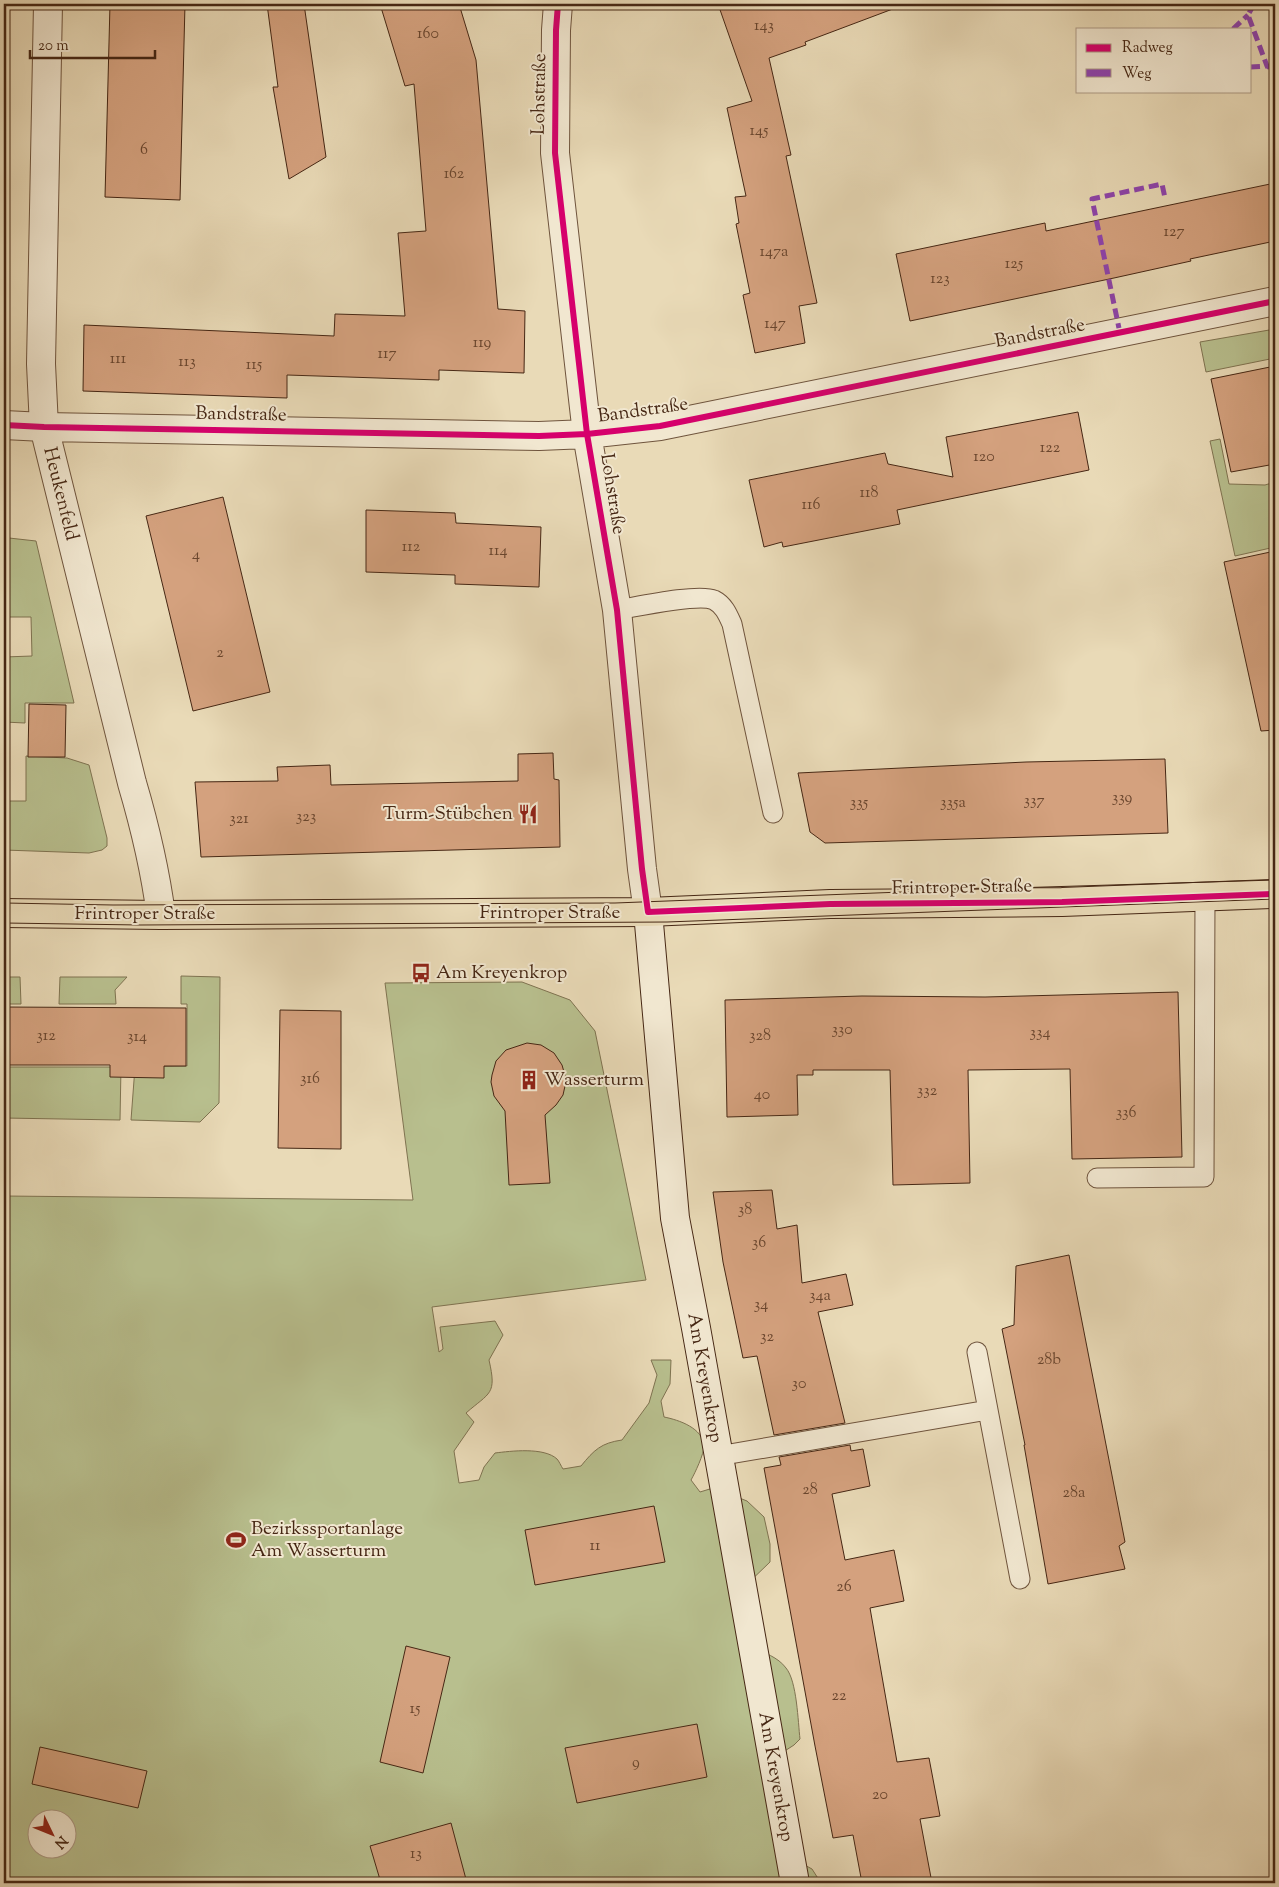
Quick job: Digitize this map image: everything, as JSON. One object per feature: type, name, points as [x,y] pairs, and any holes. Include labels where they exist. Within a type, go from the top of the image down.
[{"type":"main road","name":"Frintroper Straße","points":[[4,912],[161,915],[648,912],[830,904],[1062,902],[1275,894]]},
{"type":"street","name":"Heukenfeld","points":[[48,4],[41,364],[44,427],[132,783],[146,831],[155,871],[161,915]]},
{"type":"street","name":"Lohstraße","points":[[558,4],[555,153],[587,434],[617,610],[642,869]]},
{"type":"street","name":"Bandstraße","points":[[4,425],[539,436],[587,434],[660,426],[1275,301]]},
{"type":"street","name":"Am Kreyenkrop","points":[[642,869],[648,912],[675,1218],[795,1883]]},
{"type":"lane","points":[[617,610],[697,598],[713,600],[725,609],[732,624],[773,813]]},
{"type":"lane","points":[[1097,1178],[1204,1177],[1205,897]]},
{"type":"lane","points":[[977,1352],[1020,1579]]},
{"type":"lane","points":[[718,1456],[988,1410]]},
{"type":"green space","points":[[1275,329],[1275,358],[1206,372],[1200,342]]},
{"type":"green space","points":[[1220,439],[1229,484],[1265,485],[1275,482],[1275,547],[1235,556],[1210,441]]},
{"type":"green space","points":[[9,538],[36,541],[74,703],[25,703],[25,723],[4,722],[4,657],[32,656],[31,617],[4,617],[4,560],[6,560]]},
{"type":"green space","points":[[26,756],[67,758],[89,765],[107,838],[107,846],[102,850],[89,853],[4,850],[4,801],[26,801]]},
{"type":"green space","points":[[181,976],[220,977],[219,1103],[200,1122],[131,1120],[135,1067],[187,1066],[187,1004],[181,1004]]},
{"type":"green space","points":[[4,977],[20,977],[21,1004],[4,1004]]},
{"type":"green space","points":[[60,977],[127,977],[115,990],[116,1004],[59,1004]]},
{"type":"green space","name":"Bezirkssportanlage Am Wasserturm","points":[[522,982],[570,1000],[595,1031],[646,1280],[432,1307],[439,1352],[443,1349],[440,1327],[495,1321],[503,1335],[489,1360],[492,1380],[490,1392],[466,1413],[474,1422],[454,1451],[459,1483],[479,1480],[484,1467],[495,1453],[536,1451],[551,1455],[557,1459],[563,1469],[581,1466],[598,1448],[622,1440],[649,1403],[657,1375],[651,1360],[671,1360],[670,1384],[661,1401],[664,1417],[676,1420],[695,1430],[703,1440],[704,1446],[691,1480],[700,1492],[713,1488],[724,1492],[747,1501],[764,1517],[770,1544],[770,1562],[741,1590],[753,1647],[783,1664],[793,1682],[800,1739],[777,1756],[790,1857],[812,1869],[821,1883],[4,1883],[4,1196],[413,1200],[385,983]]},
{"type":"green space","points":[[4,1067],[121,1067],[120,1120],[4,1118]]},
{"type":"building","points":[[110,4],[185,4],[180,200],[105,197]]},
{"type":"building","points":[[267,4],[304,4],[326,157],[289,179],[273,87],[278,87]]},
{"type":"building","points":[[380,4],[459,4],[476,60],[498,309],[525,311],[524,373],[439,370],[439,380],[287,375],[287,398],[83,391],[84,325],[334,336],[335,314],[405,316],[398,233],[426,231],[414,84],[405,86]]},
{"type":"building","points":[[718,4],[897,4],[898,7],[805,42],[806,45],[769,58],[791,155],[786,156],[817,303],[799,306],[805,343],[755,353],[743,295],[750,293],[736,224],[739,223],[735,197],[746,196],[727,108],[752,101]]},
{"type":"building","points":[[1275,183],[1275,241],[1114,278],[910,321],[896,254],[1045,223],[1046,231]]},
{"type":"building","points":[[1275,366],[1275,464],[1231,472],[1211,379]]},
{"type":"building","points":[[1078,412],[1089,470],[897,510],[900,524],[783,547],[782,542],[764,547],[749,480],[885,453],[888,464],[953,477],[946,437]]},
{"type":"building","points":[[223,497],[270,692],[193,711],[146,516]]},
{"type":"building","points":[[366,510],[455,513],[456,523],[541,527],[539,587],[455,584],[455,575],[366,572]]},
{"type":"building","points":[[1275,551],[1275,730],[1261,731],[1224,562]]},
{"type":"building","points":[[29,704],[66,705],[65,757],[28,757]]},
{"type":"building","points":[[553,753],[554,779],[559,780],[560,847],[201,857],[195,782],[278,781],[277,767],[330,765],[331,785],[518,781],[518,754]]},
{"type":"building","points":[[1165,759],[1168,833],[825,843],[810,832],[798,773],[1026,762]]},
{"type":"building","points":[[1178,992],[1182,1157],[1072,1159],[1070,1069],[968,1070],[970,1183],[893,1185],[890,1070],[813,1070],[813,1075],[797,1075],[798,1115],[727,1117],[725,1000],[862,996],[985,997]]},
{"type":"building","points":[[4,1007],[186,1008],[186,1066],[164,1066],[164,1078],[110,1077],[110,1065],[4,1065]]},
{"type":"building","points":[[280,1010],[341,1011],[341,1149],[278,1148]]},
{"type":"building","points":[[527,1043],[541,1045],[554,1053],[562,1065],[566,1079],[563,1095],[545,1115],[550,1183],[509,1185],[505,1111],[494,1096],[491,1082],[496,1061],[506,1050]]},
{"type":"building","points":[[772,1190],[777,1229],[797,1225],[802,1283],[846,1274],[853,1305],[818,1312],[845,1423],[774,1435],[757,1356],[743,1358],[723,1262],[713,1192]]},
{"type":"building","points":[[1069,1255],[1125,1542],[1119,1546],[1125,1569],[1048,1584],[1025,1445],[1002,1329],[1014,1325],[1016,1266]]},
{"type":"building","points":[[850,1445],[851,1451],[863,1449],[870,1486],[832,1494],[845,1560],[894,1550],[904,1601],[870,1608],[897,1762],[929,1758],[940,1816],[920,1819],[932,1883],[862,1883],[853,1835],[833,1838],[815,1746],[764,1468],[781,1465],[779,1457]]},
{"type":"building","points":[[654,1506],[665,1562],[535,1585],[525,1530]]},
{"type":"building","points":[[406,1646],[450,1657],[423,1773],[380,1762]]},
{"type":"building","points":[[697,1724],[707,1777],[577,1803],[565,1748]]},
{"type":"building","points":[[40,1747],[147,1771],[138,1808],[32,1784]]},
{"type":"building","points":[[451,1823],[467,1883],[381,1883],[370,1846]]},
{"type":"tram line","points":[[4,903],[113,905],[615,903],[1275,880]]},
{"type":"tram line","points":[[4,923],[140,925],[667,922],[1275,899]]},
{"type":"marked path","points":[[1254,4],[1248,15],[1267,66],[1275,71]]},
{"type":"marked path","points":[[1234,28],[1248,15]]},
{"type":"marked path","points":[[1252,67],[1267,66]]},
{"type":"marked path","points":[[1120,333],[1092,199],[1162,184],[1165,198]]},
{"type":"cycle path","points":[[558,4],[555,153],[587,434],[617,610],[642,869],[648,912],[830,904],[1062,902],[1275,894]]},
{"type":"cycle path","points":[[4,425],[539,436],[587,434],[660,426],[1275,301]]},
{"type":"place","name":"Turm-Stübchen","points":[[528,814]]},
{"type":"place","name":"Am Kreyenkrop","points":[[421,973]]},
{"type":"place","name":"Wasserturm","points":[[529,1080]]},
{"type":"place","name":"Bezirkssportanlage Am Wasserturm","points":[[236,1540]]}]
